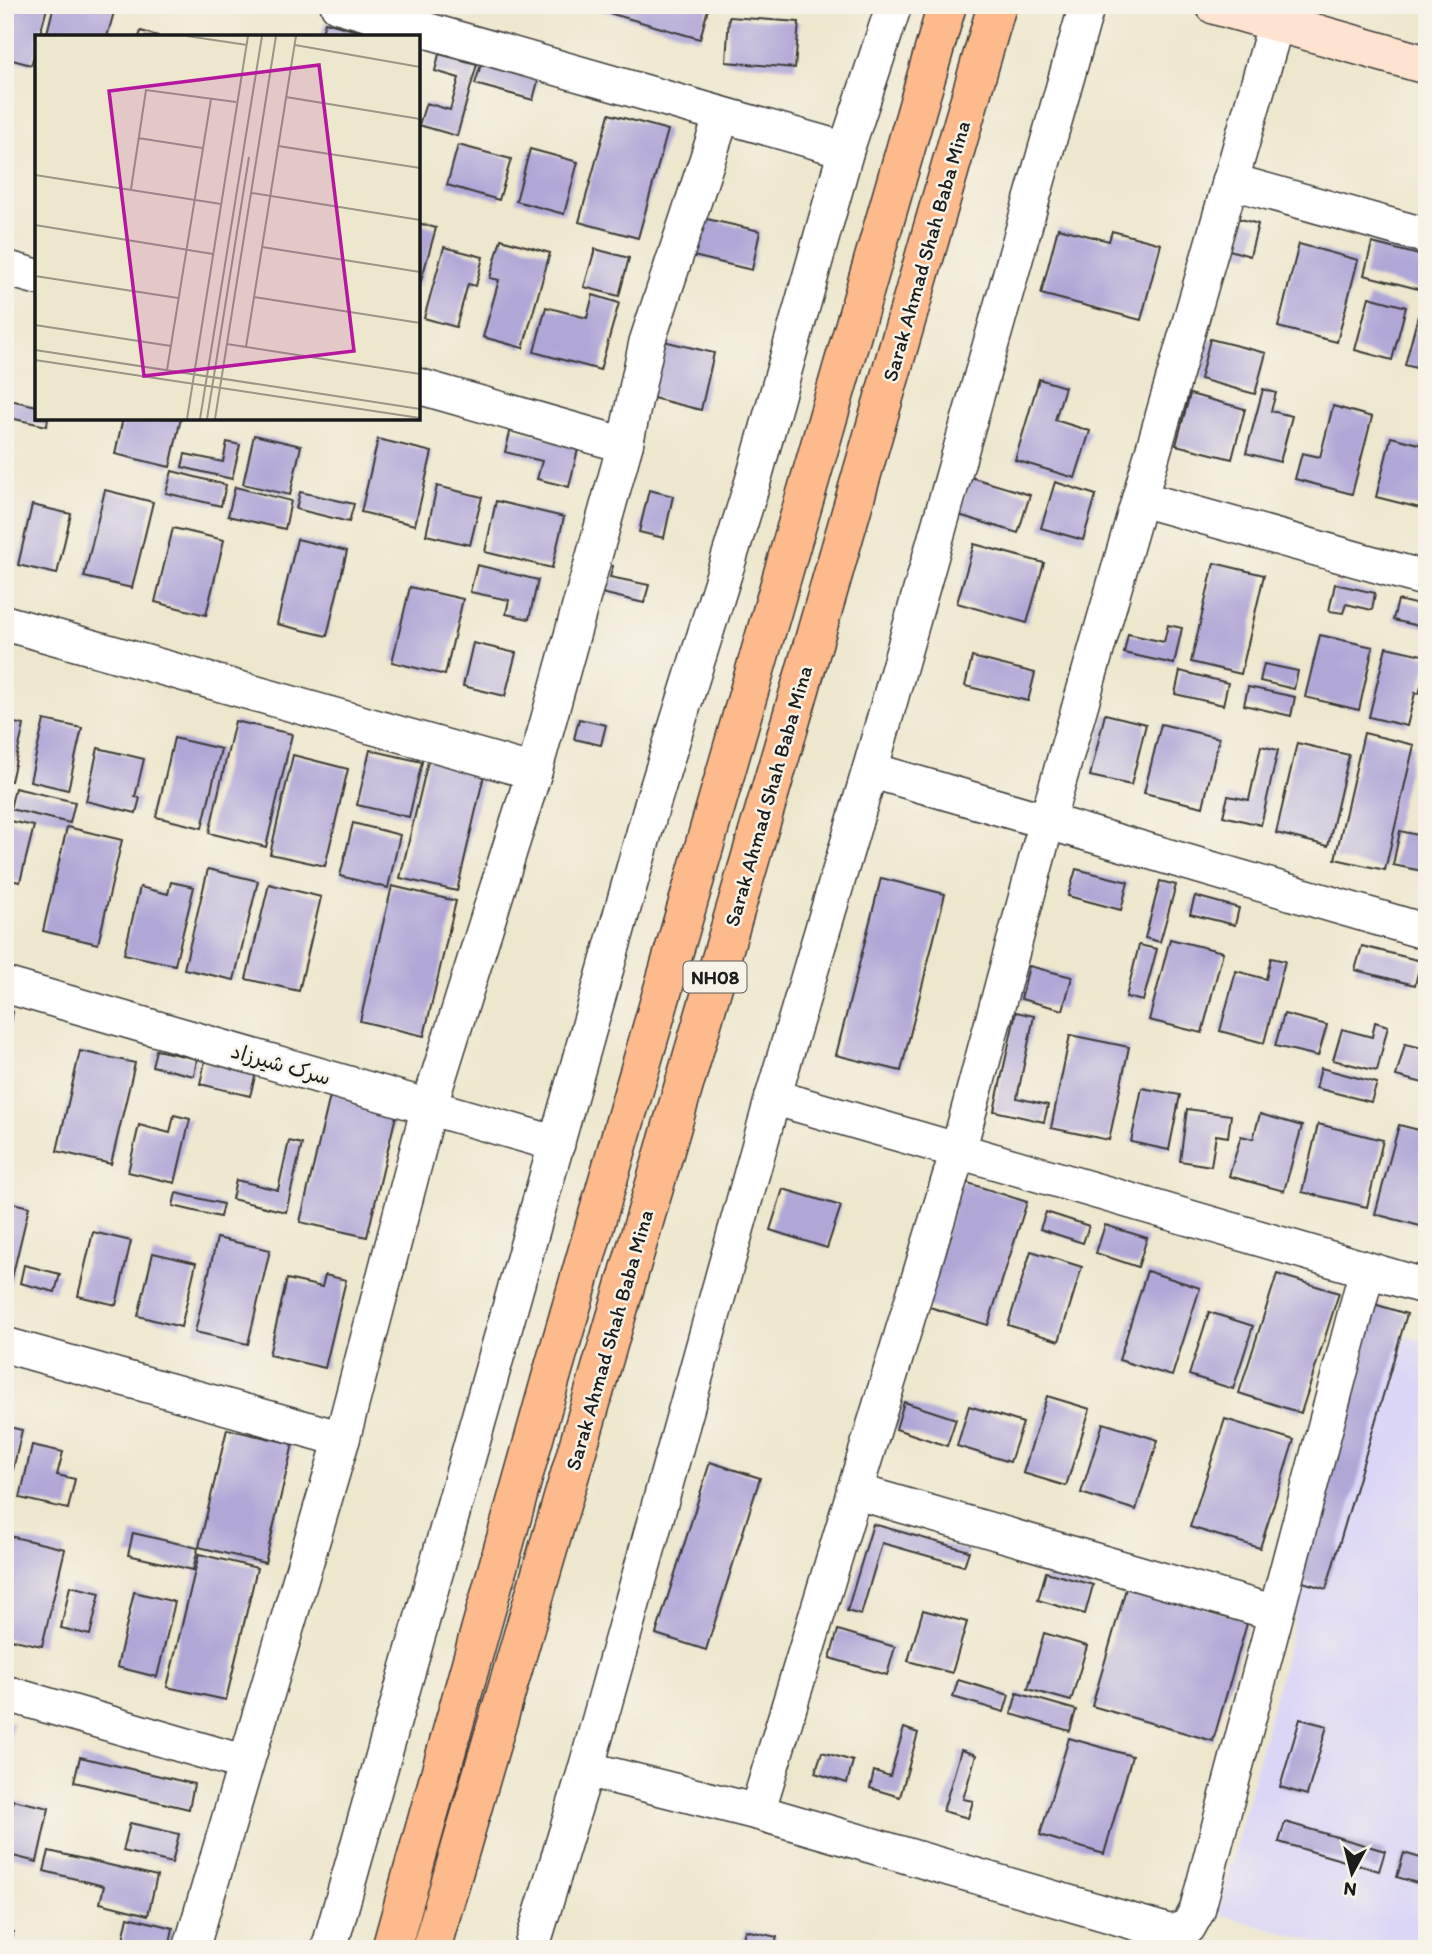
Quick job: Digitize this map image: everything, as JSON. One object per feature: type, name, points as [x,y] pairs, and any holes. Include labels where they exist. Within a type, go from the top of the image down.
[{"type":"highway","name":"NH08","points":[[391,1949],[552,1374],[947,5]]},
{"type":"highway","name":"Sarak Ahmad Shah Baba Mina","points":[[431,1949],[800,689],[996,5]]},
{"type":"street","points":[[338,5],[846,150]]},
{"type":"street","points":[[329,1949],[652,805],[753,481],[846,150],[894,5]]},
{"type":"street","points":[[531,1949],[586,1769],[773,1097],[870,770],[1087,5]]},
{"type":"street","points":[[1216,5],[1427,65]]},
{"type":"street","points":[[757,1812],[958,1151],[1047,821],[1276,23]]},
{"type":"street","points":[[191,1949],[342,1439],[429,1107],[534,772],[625,445],[647,342],[722,115]]},
{"type":"street","points":[[1230,181],[1427,236]]},
{"type":"street","points":[[5,268],[35,276]]},
{"type":"street","points":[[420,387],[625,445]]},
{"type":"street","points":[[1141,499],[1427,579]]},
{"type":"street","points":[[5,623],[534,772]]},
{"type":"street","points":[[870,770],[1427,932]]},
{"type":"street","name":"سرک شیرزاد","points":[[5,985],[557,1144]]},
{"type":"street","points":[[773,1097],[1427,1287]]},
{"type":"street","points":[[586,1769],[757,1812],[1172,1933],[1188,1927],[1197,1911],[1367,1270]]},
{"type":"street","points":[[5,1345],[342,1439]]},
{"type":"street","points":[[854,1491],[1275,1613]]},
{"type":"street","points":[[5,1693],[245,1763]]},
{"type":"shaded area","points":[[1371,1326],[1427,1342],[1427,1949],[1341,1949],[1218,1914]]},
{"type":"building","points":[[5,5],[48,5],[40,35],[35,35],[35,53],[31,65],[5,58]]},
{"type":"building","points":[[54,5],[116,5],[108,35],[46,35]]},
{"type":"building","points":[[216,5],[237,5],[235,12]]},
{"type":"building","points":[[581,5],[709,5],[700,39]]},
{"type":"building","points":[[729,17],[799,22],[795,68],[726,62]]},
{"type":"building","points":[[325,22],[364,33],[363,35],[322,35]]},
{"type":"building","points":[[439,54],[477,64],[457,136],[420,125],[426,103],[450,110],[459,78],[435,71]]},
{"type":"building","points":[[482,61],[539,77],[533,100],[475,84]]},
{"type":"building","points":[[609,114],[668,130],[638,238],[579,222]]},
{"type":"building","points":[[458,145],[511,159],[499,200],[447,185]]},
{"type":"building","points":[[530,149],[578,162],[564,214],[516,201]]},
{"type":"building","points":[[1227,215],[1258,224],[1250,256],[1219,247]]},
{"type":"building","points":[[698,217],[760,231],[752,270],[689,255]]},
{"type":"building","points":[[420,224],[436,228],[420,284]]},
{"type":"building","points":[[1058,228],[1109,241],[1112,231],[1161,244],[1141,320],[1041,294]]},
{"type":"building","points":[[501,239],[550,253],[523,348],[483,337],[499,280],[490,278]]},
{"type":"building","points":[[1372,243],[1427,257],[1422,290],[1364,275]]},
{"type":"building","points":[[1299,244],[1358,260],[1337,342],[1278,327]]},
{"type":"building","points":[[444,247],[483,257],[476,286],[468,284],[456,327],[424,318]]},
{"type":"building","points":[[595,249],[629,258],[619,296],[584,287]]},
{"type":"building","points":[[593,295],[619,303],[600,370],[534,352],[546,307],[587,318]]},
{"type":"building","points":[[1369,297],[1406,307],[1392,360],[1355,350]]},
{"type":"building","points":[[1418,316],[1427,318],[1427,371],[1405,365]]},
{"type":"building","points":[[655,339],[714,353],[701,410],[641,395]]},
{"type":"building","points":[[1210,339],[1266,353],[1255,394],[1200,379]]},
{"type":"building","points":[[1039,379],[1065,387],[1055,420],[1090,431],[1075,478],[1015,460]]},
{"type":"building","points":[[1263,389],[1276,393],[1271,411],[1292,416],[1280,462],[1246,453]]},
{"type":"building","points":[[1190,394],[1245,409],[1232,459],[1176,445]]},
{"type":"building","points":[[5,399],[35,406],[35,420],[48,420],[47,426],[5,417]]},
{"type":"building","points":[[1333,406],[1372,417],[1352,494],[1295,479],[1302,453],[1320,457]]},
{"type":"building","points":[[123,420],[181,420],[170,467],[115,454]]},
{"type":"building","points":[[511,429],[579,445],[569,487],[537,479],[542,461],[505,452]]},
{"type":"building","points":[[254,435],[301,446],[290,495],[243,484]]},
{"type":"building","points":[[1391,437],[1427,446],[1427,482],[1420,508],[1376,497]]},
{"type":"building","points":[[378,439],[432,452],[415,525],[361,512]]},
{"type":"building","points":[[227,442],[240,445],[232,479],[182,467],[185,454],[223,462]]},
{"type":"building","points":[[172,471],[226,485],[221,506],[166,493]]},
{"type":"building","points":[[970,477],[1030,495],[1018,533],[959,515]]},
{"type":"building","points":[[1055,482],[1096,495],[1083,540],[1041,528]]},
{"type":"building","points":[[437,486],[482,497],[470,545],[426,535]]},
{"type":"building","points":[[235,487],[291,501],[285,529],[228,516]]},
{"type":"building","points":[[105,490],[153,502],[132,588],[84,577]]},
{"type":"building","points":[[649,490],[673,496],[664,538],[639,532]]},
{"type":"building","points":[[300,492],[354,504],[349,522],[296,509]]},
{"type":"building","points":[[496,501],[564,517],[552,568],[485,552]]},
{"type":"building","points":[[32,505],[71,514],[57,574],[18,565]]},
{"type":"building","points":[[173,528],[224,540],[206,615],[155,602]]},
{"type":"building","points":[[297,539],[347,551],[327,636],[277,624]]},
{"type":"building","points":[[974,544],[1044,563],[1027,623],[957,603]]},
{"type":"building","points":[[600,563],[613,566],[610,577],[649,585],[644,603],[593,591]]},
{"type":"building","points":[[1214,563],[1264,575],[1241,674],[1191,662]]},
{"type":"building","points":[[477,565],[538,580],[529,619],[506,614],[509,600],[470,592]]},
{"type":"building","points":[[1335,584],[1375,593],[1372,610],[1346,604],[1343,613],[1329,611]]},
{"type":"building","points":[[410,587],[463,599],[445,675],[392,662]]},
{"type":"building","points":[[1398,600],[1427,607],[1427,628],[1393,620]]},
{"type":"building","points":[[1168,625],[1182,628],[1174,664],[1124,653],[1128,634],[1164,642]]},
{"type":"building","points":[[1320,635],[1373,647],[1359,710],[1305,697]]},
{"type":"building","points":[[473,643],[516,653],[505,696],[463,686]]},
{"type":"building","points":[[1386,647],[1427,656],[1419,694],[1415,693],[1407,726],[1369,717]]},
{"type":"building","points":[[972,657],[1035,673],[1028,701],[965,686]]},
{"type":"building","points":[[1264,664],[1298,671],[1294,689],[1260,681]]},
{"type":"building","points":[[1180,671],[1228,683],[1223,705],[1175,694]]},
{"type":"building","points":[[1248,687],[1295,697],[1291,716],[1244,705]]},
{"type":"building","points":[[1105,714],[1146,724],[1131,785],[1090,776]]},
{"type":"building","points":[[1427,718],[1427,736],[1422,735]]},
{"type":"building","points":[[579,719],[606,725],[601,745],[574,739]]},
{"type":"building","points":[[44,720],[82,728],[68,790],[30,781]]},
{"type":"building","points":[[5,721],[24,725],[11,781],[5,780]]},
{"type":"building","points":[[235,721],[292,734],[266,847],[209,833]]},
{"type":"building","points":[[1161,724],[1219,738],[1203,807],[1144,793]]},
{"type":"building","points":[[1364,733],[1414,745],[1385,870],[1335,859]]},
{"type":"building","points":[[174,738],[221,749],[202,828],[156,817]]},
{"type":"building","points":[[1297,743],[1349,755],[1328,846],[1276,833]]},
{"type":"building","points":[[1261,746],[1278,750],[1261,825],[1223,816],[1228,796],[1249,800]]},
{"type":"building","points":[[98,748],[144,759],[135,797],[140,798],[136,813],[86,801]]},
{"type":"building","points":[[370,750],[422,762],[409,817],[357,805]]},
{"type":"building","points":[[293,755],[348,769],[325,866],[270,854]]},
{"type":"building","points":[[429,757],[485,771],[457,891],[400,878]]},
{"type":"building","points":[[15,788],[75,802],[70,823],[10,809]]},
{"type":"building","points":[[5,820],[34,826],[20,882],[5,879]]},
{"type":"building","points":[[353,823],[400,835],[388,888],[340,876]]},
{"type":"building","points":[[67,827],[122,840],[98,944],[43,931]]},
{"type":"building","points":[[1400,831],[1427,837],[1427,872],[1393,865]]},
{"type":"building","points":[[208,869],[258,881],[234,980],[184,969]]},
{"type":"building","points":[[1076,869],[1128,882],[1121,910],[1068,896]]},
{"type":"building","points":[[881,878],[945,894],[901,1071],[836,1055]]},
{"type":"building","points":[[1160,881],[1176,885],[1160,942],[1145,938]]},
{"type":"building","points":[[171,882],[194,887],[175,965],[124,954],[140,887],[168,894]]},
{"type":"building","points":[[269,884],[321,897],[299,991],[246,979]]},
{"type":"building","points":[[392,886],[456,901],[424,1036],[360,1021]]},
{"type":"building","points":[[1195,896],[1239,908],[1235,925],[1190,914]]},
{"type":"building","points":[[1170,939],[1223,952],[1202,1033],[1149,1020]]},
{"type":"building","points":[[1139,945],[1157,949],[1143,1001],[1126,997]]},
{"type":"building","points":[[1362,946],[1421,961],[1415,985],[1355,970]]},
{"type":"building","points":[[1271,958],[1285,961],[1264,1043],[1220,1031],[1236,971],[1266,979]]},
{"type":"building","points":[[1029,966],[1072,977],[1063,1010],[1021,999]]},
{"type":"building","points":[[5,1010],[13,1012],[6,1040],[5,1040]]},
{"type":"building","points":[[1016,1012],[1034,1016],[1017,1098],[1048,1105],[1044,1122],[994,1111]]},
{"type":"building","points":[[1284,1014],[1327,1025],[1318,1056],[1275,1046]]},
{"type":"building","points":[[1375,1022],[1388,1026],[1377,1071],[1333,1060],[1342,1029],[1372,1037]]},
{"type":"building","points":[[1070,1035],[1129,1047],[1109,1140],[1051,1128]]},
{"type":"building","points":[[1405,1044],[1427,1049],[1427,1084],[1396,1076]]},
{"type":"building","points":[[156,1050],[197,1059],[194,1076],[152,1066]]},
{"type":"building","points":[[80,1051],[135,1063],[111,1164],[57,1151]]},
{"type":"building","points":[[205,1061],[256,1073],[250,1096],[200,1084]]},
{"type":"building","points":[[1321,1068],[1377,1083],[1371,1102],[1316,1088]]},
{"type":"building","points":[[1142,1088],[1180,1095],[1169,1150],[1131,1142]]},
{"type":"building","points":[[331,1092],[398,1107],[367,1237],[300,1222]]},
{"type":"building","points":[[1187,1109],[1231,1115],[1228,1137],[1216,1135],[1211,1166],[1180,1161]]},
{"type":"building","points":[[1260,1114],[1302,1126],[1284,1191],[1229,1176],[1241,1136],[1253,1139]]},
{"type":"building","points":[[174,1115],[190,1119],[175,1183],[128,1172],[139,1125],[170,1133]]},
{"type":"building","points":[[1318,1124],[1383,1140],[1367,1207],[1302,1192]]},
{"type":"building","points":[[1399,1125],[1427,1132],[1427,1215],[1424,1227],[1375,1214]]},
{"type":"building","points":[[289,1141],[302,1144],[286,1212],[232,1199],[236,1180],[278,1190]]},
{"type":"building","points":[[962,1181],[1027,1202],[988,1325],[923,1305]]},
{"type":"building","points":[[783,1189],[841,1206],[827,1248],[770,1230]]},
{"type":"building","points":[[176,1193],[223,1204],[220,1217],[173,1206]]},
{"type":"building","points":[[5,1201],[29,1207],[11,1282],[5,1280]]},
{"type":"building","points":[[1046,1212],[1089,1226],[1083,1243],[1040,1229]]},
{"type":"building","points":[[1105,1225],[1147,1238],[1138,1267],[1096,1253]]},
{"type":"building","points":[[93,1232],[131,1241],[116,1305],[78,1296]]},
{"type":"building","points":[[217,1238],[270,1250],[248,1344],[195,1332]]},
{"type":"building","points":[[1031,1251],[1082,1267],[1059,1341],[1008,1325]]},
{"type":"building","points":[[153,1253],[196,1263],[181,1327],[138,1316]]},
{"type":"building","points":[[24,1265],[60,1274],[55,1292],[20,1283]]},
{"type":"building","points":[[1147,1271],[1200,1288],[1172,1376],[1119,1360]]},
{"type":"building","points":[[1277,1274],[1339,1293],[1301,1413],[1239,1393]]},
{"type":"building","points":[[325,1275],[346,1280],[325,1368],[269,1355],[287,1279],[322,1287]]},
{"type":"building","points":[[1374,1304],[1407,1314],[1326,1589],[1293,1579]]},
{"type":"building","points":[[1209,1312],[1253,1326],[1233,1389],[1189,1375]]},
{"type":"building","points":[[1047,1396],[1090,1409],[1066,1486],[1023,1473]]},
{"type":"building","points":[[904,1402],[956,1419],[947,1446],[896,1429]]},
{"type":"building","points":[[969,1406],[1023,1423],[1010,1462],[957,1446]]},
{"type":"building","points":[[1225,1419],[1294,1440],[1260,1548],[1190,1527]]},
{"type":"building","points":[[1103,1423],[1158,1440],[1136,1510],[1081,1493]]},
{"type":"building","points":[[5,1426],[22,1430],[13,1470],[5,1468]]},
{"type":"building","points":[[227,1429],[293,1444],[265,1563],[199,1547]]},
{"type":"building","points":[[32,1445],[63,1452],[57,1475],[75,1479],[68,1509],[20,1498]]},
{"type":"building","points":[[710,1462],[760,1478],[706,1650],[656,1634]]},
{"type":"building","points":[[873,1524],[969,1551],[964,1566],[882,1543],[861,1615],[847,1611]]},
{"type":"building","points":[[133,1533],[198,1548],[193,1570],[128,1555]]},
{"type":"building","points":[[5,1535],[65,1549],[42,1646],[5,1638]]},
{"type":"building","points":[[199,1554],[257,1568],[226,1700],[167,1687]]},
{"type":"building","points":[[1046,1572],[1093,1585],[1085,1614],[1038,1600]]},
{"type":"building","points":[[1127,1585],[1248,1620],[1213,1741],[1092,1706]]},
{"type":"building","points":[[70,1586],[100,1593],[90,1635],[61,1628]]},
{"type":"building","points":[[134,1592],[175,1602],[157,1677],[117,1667]]},
{"type":"building","points":[[923,1610],[967,1622],[952,1673],[908,1661]]},
{"type":"building","points":[[838,1630],[895,1647],[887,1675],[830,1658]]},
{"type":"building","points":[[1044,1633],[1087,1646],[1071,1701],[1028,1689]]},
{"type":"building","points":[[958,1680],[1009,1695],[1004,1712],[953,1697]]},
{"type":"building","points":[[1017,1693],[1076,1710],[1070,1731],[1011,1714]]},
{"type":"building","points":[[1300,1719],[1327,1726],[1307,1795],[1280,1787]]},
{"type":"building","points":[[5,1721],[13,1723],[6,1754],[5,1754]]},
{"type":"building","points":[[904,1728],[918,1733],[900,1797],[870,1788],[874,1771],[890,1776]]},
{"type":"building","points":[[1069,1738],[1132,1756],[1104,1854],[1040,1835]]},
{"type":"building","points":[[961,1750],[976,1755],[963,1799],[973,1801],[968,1818],[943,1811]]},
{"type":"building","points":[[822,1752],[853,1761],[847,1783],[815,1773]]},
{"type":"building","points":[[80,1757],[194,1784],[189,1809],[74,1782]]},
{"type":"building","points":[[13,1800],[49,1808],[37,1862],[5,1854],[5,1831]]},
{"type":"building","points":[[1285,1822],[1385,1851],[1379,1871],[1279,1842]]},
{"type":"building","points":[[130,1823],[179,1834],[172,1863],[123,1851]]},
{"type":"building","points":[[49,1851],[157,1876],[148,1915],[100,1903],[104,1886],[44,1871]]},
{"type":"building","points":[[1404,1853],[1427,1860],[1427,1886],[1397,1877]]},
{"type":"building","points":[[128,1917],[173,1928],[169,1949],[121,1949]]},
{"type":"building","points":[[5,1930],[13,1932],[9,1949],[5,1949]]},
{"type":"building","points":[[745,1930],[777,1937],[774,1949],[741,1949]]}]
